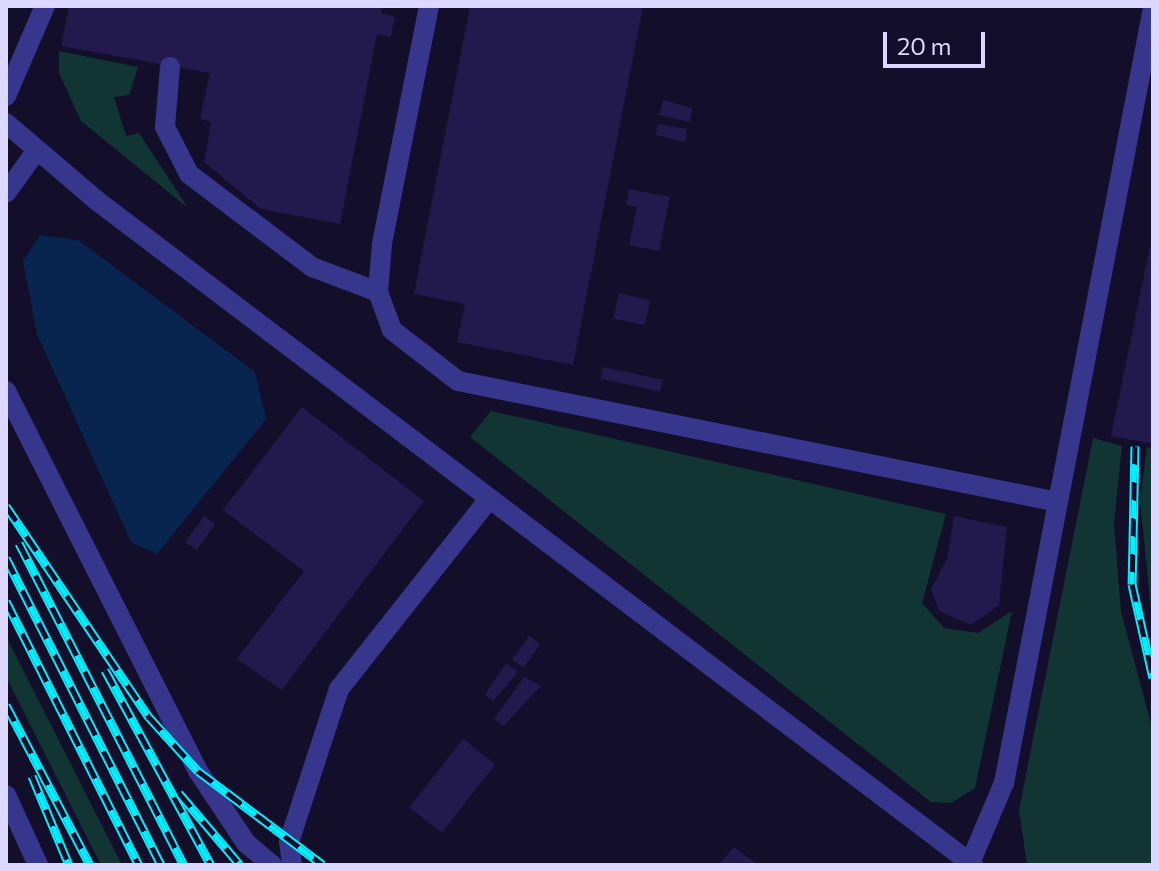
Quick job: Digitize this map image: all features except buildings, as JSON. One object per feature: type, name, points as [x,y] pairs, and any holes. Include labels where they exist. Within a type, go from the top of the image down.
[{"type":"lane","points":[[6,96],[45,6]]},
{"type":"lane","points":[[429,6],[378,292],[392,330],[458,381],[1058,502]]},
{"type":"lane","points":[[6,123],[489,499],[971,864],[1004,783],[1153,8]]},
{"type":"lane","points":[[170,67],[165,127],[189,174],[312,267],[378,292]]},
{"type":"lane","points":[[6,193],[37,150]]},
{"type":"lane","points":[[6,391],[198,771],[246,843],[272,865]]},
{"type":"lane","points":[[292,865],[289,842],[339,689],[489,499]]},
{"type":"lane","points":[[6,795],[38,865]]},
{"type":"green space","points":[[59,51],[138,67],[129,95],[114,97],[126,136],[139,133],[188,208],[81,121],[59,73]]},
{"type":"green space","points":[[491,411],[946,514],[922,603],[944,628],[978,633],[1012,611],[975,788],[951,803],[931,802],[470,437]]},
{"type":"green space","points":[[1093,438],[1122,446],[1114,524],[1121,612],[1153,731],[1153,865],[1027,865],[1019,810]]},
{"type":"green space","points":[[1147,447],[1153,449],[1153,630],[1140,500]]},
{"type":"green space","points":[[6,636],[122,865],[101,865],[6,677]]},
{"type":"water","points":[[40,235],[78,240],[255,372],[266,419],[157,554],[131,542],[37,334],[23,261]]},
{"type":"railway","points":[[1135,446],[1132,584],[1153,678]]},
{"type":"railway","points":[[6,506],[149,717],[198,771],[323,865]]},
{"type":"railway","points":[[19,543],[184,865]]},
{"type":"railway","points":[[6,558],[161,865]]},
{"type":"railway","points":[[6,601],[139,865]]},
{"type":"railway","points":[[105,670],[211,865]]},
{"type":"railway","points":[[6,705],[90,865]]},
{"type":"railway","points":[[32,776],[69,865]]},
{"type":"railway","points":[[179,793],[240,865]]}]
